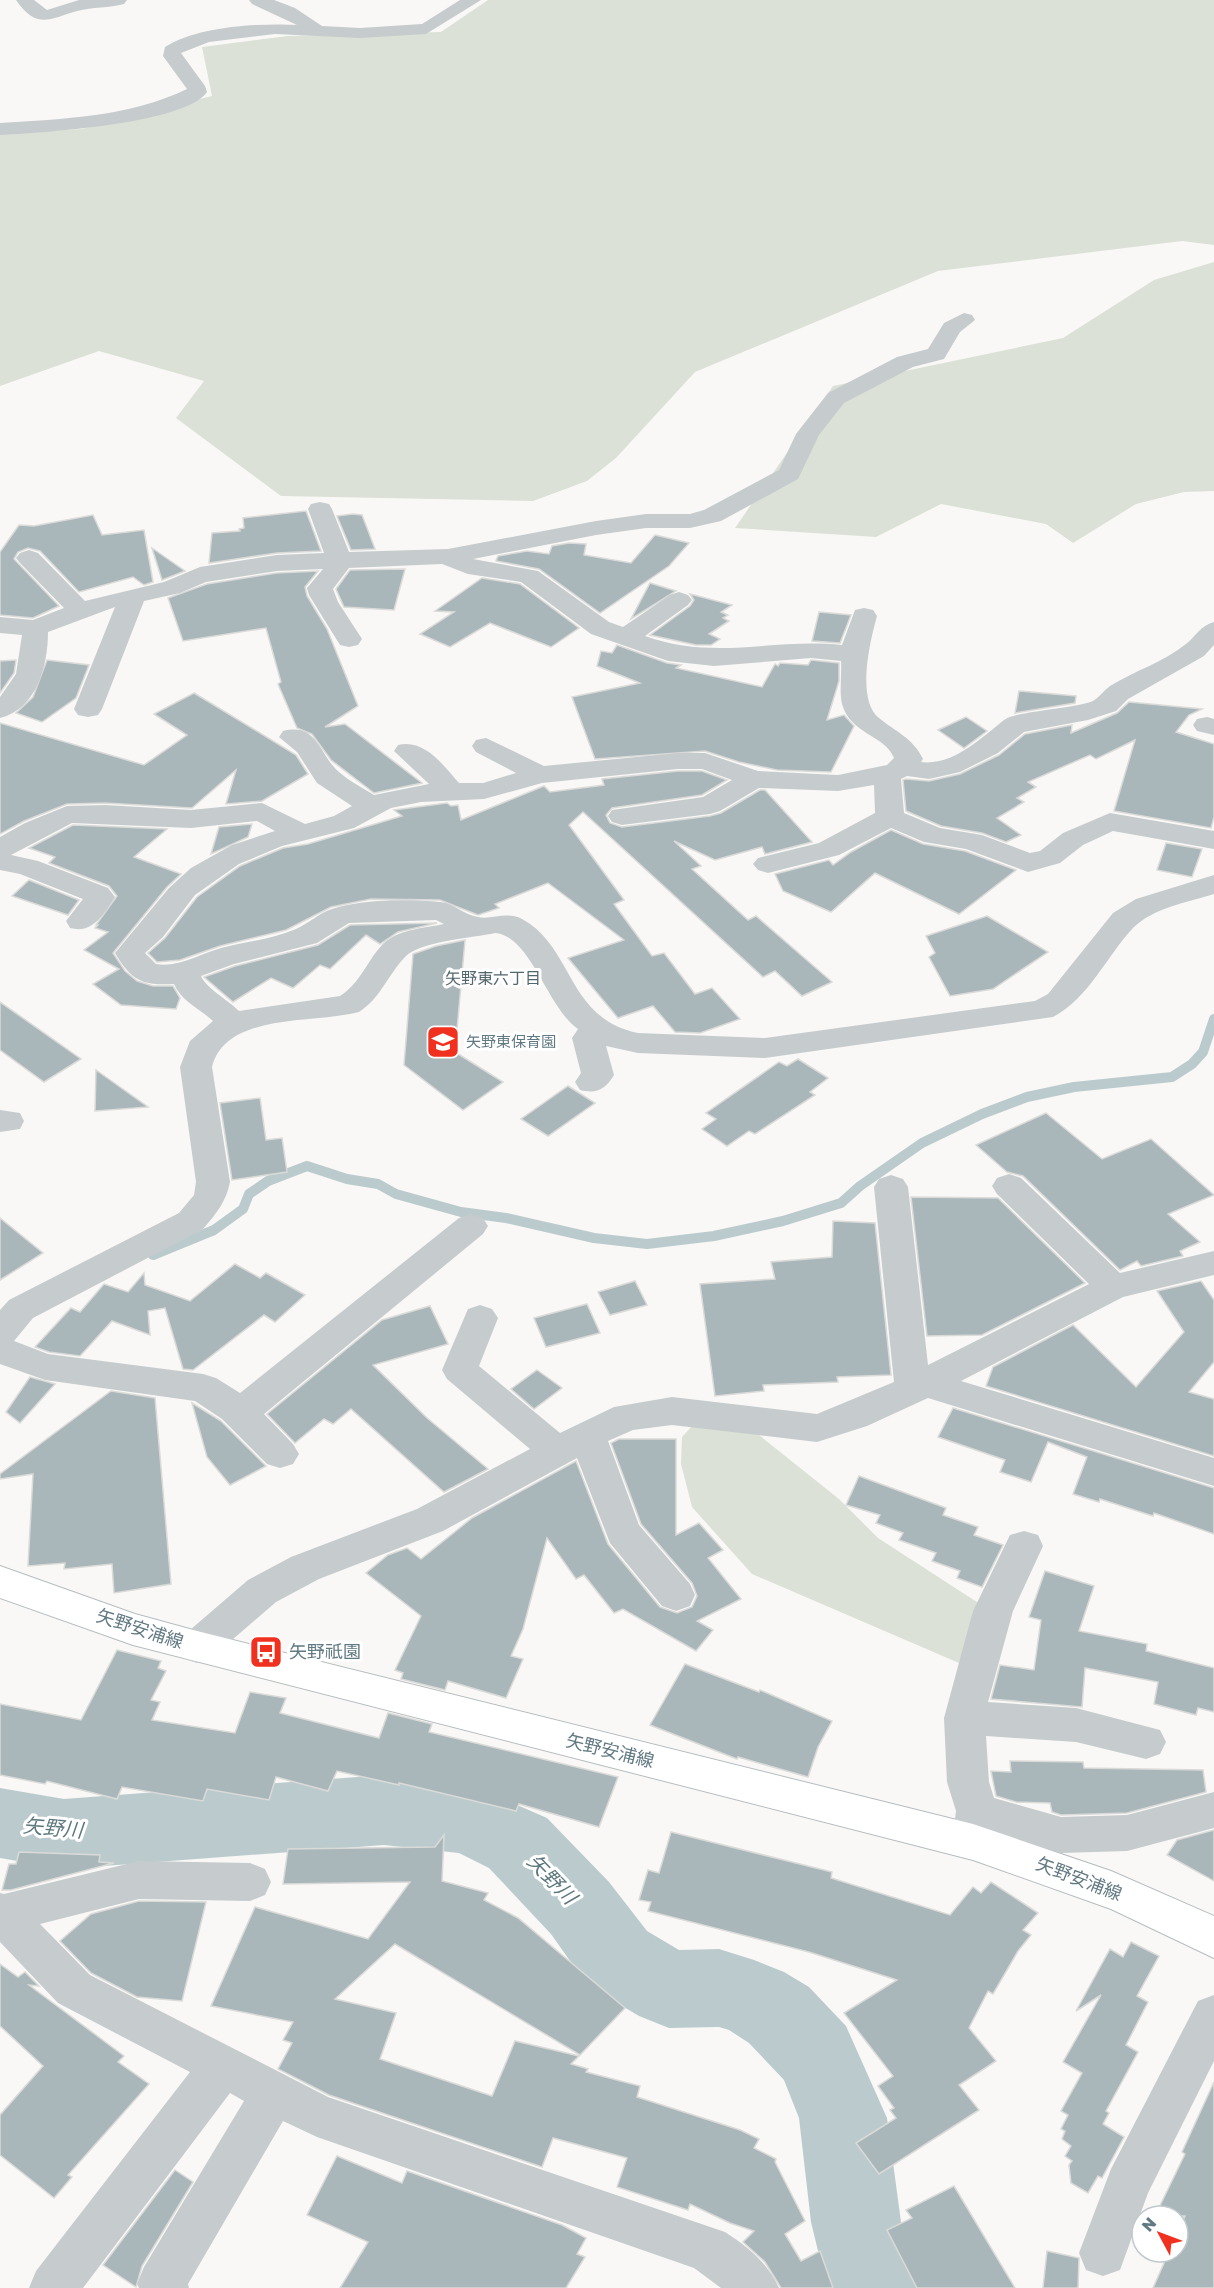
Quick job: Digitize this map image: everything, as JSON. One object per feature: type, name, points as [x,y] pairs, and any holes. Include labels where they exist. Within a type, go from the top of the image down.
[{"type":"main road","name":"矢野安浦線","points":[[0,1582],[133,1629],[197,1647],[975,1826],[1083,1880],[1180,1918],[1214,1938]]},
{"type":"street","points":[[25,0],[34,11],[47,16],[75,6],[118,0]]},
{"type":"street","points":[[258,0],[289,12],[318,30]]},
{"type":"street","points":[[0,129],[98,120],[163,106],[197,92],[196,86],[172,56],[172,51],[183,44],[208,37],[275,29],[360,33],[426,29],[472,0]]},
{"type":"street","points":[[0,625],[34,628],[108,601],[171,588],[200,575],[277,563],[446,556],[596,528],[646,521],[682,522],[712,516],[789,474],[808,434],[836,398],[905,362],[936,354],[952,328],[964,320]]},
{"type":"street","points":[[320,509],[339,560],[335,572],[320,588],[322,598],[343,626],[349,639]]},
{"type":"street","points":[[446,556],[468,566],[529,576],[600,628],[668,653],[697,657],[742,657],[811,651],[853,654]]},
{"type":"street","points":[[29,558],[81,612]]},
{"type":"street","points":[[88,709],[133,597]]},
{"type":"street","points":[[625,638],[679,600]]},
{"type":"street","points":[[864,616],[853,654],[853,699],[864,719],[907,751],[909,759],[894,771],[890,817]]},
{"type":"street","points":[[0,710],[19,694],[32,671],[34,628]]},
{"type":"street","points":[[475,928],[441,911],[360,912],[340,916],[306,936],[233,954],[183,971],[161,975],[148,973],[130,953],[132,947],[144,938],[189,884],[207,871],[263,843],[282,836],[302,834],[344,822],[374,807],[421,793],[484,791],[540,775],[678,761],[705,761],[754,779],[838,783],[894,771],[930,771],[980,753],[1010,734],[1015,725],[1088,712],[1106,705],[1118,693],[1195,650],[1214,630]]},
{"type":"street","points":[[293,737],[307,746],[327,777],[374,807]]},
{"type":"street","points":[[486,747],[540,775]]},
{"type":"street","points":[[408,751],[429,766],[452,792]]},
{"type":"street","points":[[622,816],[710,805],[754,779]]},
{"type":"street","points":[[0,849],[35,829],[67,815],[105,813],[191,819],[262,812],[302,834]]},
{"type":"street","points":[[890,817],[934,836],[972,841],[1028,863],[1050,857],[1073,839],[1110,822],[1214,840]]},
{"type":"street","points":[[768,864],[829,849],[890,817]]},
{"type":"street","points":[[0,861],[28,867],[98,894],[100,897],[81,921]]},
{"type":"street","points":[[0,1333],[21,1309],[192,1221],[210,1198],[213,1182],[197,1058],[210,1038],[233,1023],[252,1017],[348,1005],[362,996],[396,949],[411,940],[475,928],[510,925],[532,940],[576,1013],[614,1038],[638,1042],[765,1048],[1042,1010],[1059,1001],[1124,920],[1147,906],[1214,884]]},
{"type":"street","points":[[183,971],[192,990],[209,1000],[233,1023]]},
{"type":"street","points":[[591,1082],[598,1075],[588,1038],[596,1028]]},
{"type":"street","points":[[891,1186],[918,1386]]},
{"type":"street","points":[[1009,1186],[1113,1287]]},
{"type":"street","points":[[241,1412],[471,1226]]},
{"type":"street","points":[[197,1647],[262,1591],[305,1569],[430,1520],[572,1443],[627,1417],[672,1411],[817,1428],[854,1416],[918,1386],[1113,1287],[1214,1263]]},
{"type":"street","points":[[480,1318],[460,1370],[572,1443],[623,1532],[676,1595]]},
{"type":"street","points":[[0,1350],[45,1367],[203,1388],[222,1397],[241,1412],[280,1454]]},
{"type":"street","points":[[918,1386],[1214,1472]]},
{"type":"street","points":[[1024,1546],[993,1611],[977,1662],[964,1718],[968,1782],[975,1826],[1061,1835],[1127,1833],[1214,1810]]},
{"type":"street","points":[[964,1718],[1076,1725],[1146,1742]]},
{"type":"street","points":[[1,1913],[139,1880],[250,1881]]},
{"type":"street","points":[[1,1913],[74,1989],[317,2115],[708,2249],[728,2262],[755,2288]]},
{"type":"street","points":[[1103,2253],[1128,2185],[1214,2015]]},
{"type":"street","points":[[53,2288],[223,2066]]},
{"type":"street","points":[[165,2288],[161,2284],[274,2093]]},
{"type":"shaded area","points":[[488,0],[1214,0],[1214,245],[1182,241],[938,271],[695,372],[616,458],[587,481],[533,501],[281,496],[176,418],[204,381],[99,351],[0,386],[0,134],[82,129],[212,96],[202,47],[288,36],[441,32]]},
{"type":"shaded area","points":[[1214,262],[1214,491],[1184,492],[1136,504],[1073,543],[1046,524],[941,504],[876,537],[735,528],[833,386],[1063,338],[1154,280]]},
{"type":"shaded area","points":[[695,1423],[759,1435],[839,1499],[878,1538],[980,1604],[959,1663],[752,1574],[692,1507],[681,1464],[682,1437]]},
{"type":"building","points":[[306,511],[321,551],[277,553],[209,563],[212,533],[240,531],[239,529],[244,528],[243,518]]},
{"type":"building","points":[[93,515],[102,535],[144,530],[153,582],[144,585],[133,577],[79,592],[40,551],[28,548],[18,552],[14,559],[59,606],[33,618],[0,615],[0,552],[19,525],[34,526]]},
{"type":"building","points":[[362,515],[375,549],[351,550],[337,516]]},
{"type":"building","points":[[655,535],[689,543],[669,566],[600,613],[539,569],[496,561],[498,556],[527,551],[549,554],[552,546],[569,543],[586,544],[584,555],[631,563]]},
{"type":"building","points":[[152,548],[185,571],[162,580]]},
{"type":"building","points":[[405,569],[394,610],[344,607],[336,589],[350,570]]},
{"type":"building","points":[[318,571],[305,587],[307,596],[327,629],[358,706],[325,727],[345,724],[422,783],[374,793],[331,760],[312,734],[297,728],[278,684],[281,682],[266,628],[183,641],[168,598],[207,584],[277,573]]},
{"type":"building","points":[[482,578],[520,584],[579,628],[551,647],[490,623],[450,647],[420,634],[454,612],[435,611]]},
{"type":"building","points":[[650,583],[676,591],[631,619]]},
{"type":"building","points":[[690,594],[732,605],[721,612],[728,615],[723,618],[729,621],[709,634],[720,639],[711,645],[696,645],[650,635],[690,606],[694,600]]},
{"type":"building","points":[[819,612],[851,615],[840,643],[812,641]]},
{"type":"building","points":[[617,645],[667,663],[681,665],[676,668],[762,687],[775,664],[778,666],[780,663],[808,665],[811,660],[839,663],[839,681],[827,720],[844,715],[854,726],[831,772],[777,770],[739,762],[705,751],[595,759],[572,697],[640,683],[597,666],[601,651],[612,653]]},
{"type":"building","points":[[16,660],[14,673],[0,693],[0,661]]},
{"type":"building","points":[[47,660],[89,665],[76,698],[42,722],[16,713],[33,697]]},
{"type":"building","points":[[1019,691],[1076,696],[1075,703],[1015,713]]},
{"type":"building","points":[[194,693],[296,755],[308,774],[262,801],[226,804],[236,770],[192,808],[105,803],[67,804],[24,821],[0,834],[0,723],[144,765],[187,735],[154,714]]},
{"type":"building","points":[[1129,702],[1202,709],[1189,715],[1176,732],[1214,744],[1214,817],[1211,828],[1114,811],[1135,740],[1096,759],[1090,755],[1028,782],[1036,787],[1017,798],[1024,802],[997,818],[1021,835],[1006,842],[982,833],[941,826],[906,811],[903,780],[929,781],[960,774],[999,755],[1025,734],[1072,725],[1071,733],[1117,713]]},
{"type":"building","points":[[966,717],[987,731],[964,748],[938,730]]},
{"type":"building","points":[[678,771],[702,771],[727,780],[702,795],[612,808],[606,815],[610,823],[622,827],[710,816],[721,813],[760,790],[765,790],[812,842],[765,854],[762,847],[715,860],[674,841],[701,866],[692,869],[748,920],[756,916],[832,982],[802,996],[775,971],[763,977],[583,812],[569,825],[624,900],[614,904],[652,956],[664,953],[695,994],[712,988],[740,1019],[700,1033],[675,1032],[653,1006],[618,1018],[568,958],[624,940],[548,883],[495,904],[499,908],[478,915],[440,900],[371,899],[331,907],[286,930],[220,946],[180,960],[157,962],[148,953],[165,938],[197,897],[240,866],[283,848],[308,844],[402,816],[394,810],[447,803],[451,806],[458,805],[461,820],[544,786],[550,792],[604,785],[602,779]]},
{"type":"building","points":[[252,824],[248,837],[211,854],[219,827]]},
{"type":"building","points":[[73,825],[167,829],[134,857],[181,874],[167,887],[113,953],[125,971],[137,981],[153,986],[173,986],[180,998],[176,1009],[121,1005],[93,984],[119,969],[84,950],[108,932],[95,928],[117,896],[109,886],[49,863],[55,857],[29,848]]},
{"type":"building","points":[[891,830],[923,844],[965,851],[1016,870],[959,914],[875,873],[831,912],[783,891],[775,874],[829,860],[833,865],[851,852]]},
{"type":"building","points":[[1166,843],[1202,849],[1192,877],[1157,870]]},
{"type":"building","points":[[29,880],[79,900],[68,915],[12,896]]},
{"type":"building","points":[[987,916],[1048,952],[993,989],[950,996],[929,957],[935,953],[926,936]]},
{"type":"building","points":[[437,923],[398,932],[380,944],[366,935],[330,969],[320,965],[293,988],[271,978],[233,1002],[204,977],[235,966],[318,945],[350,925]]},
{"type":"building","points":[[465,940],[455,1052],[503,1082],[463,1110],[404,1065],[413,954]]},
{"type":"building","points":[[0,1002],[81,1059],[44,1082],[0,1050]]},
{"type":"building","points":[[798,1059],[828,1078],[810,1092],[815,1095],[755,1134],[749,1131],[727,1146],[702,1129],[716,1119],[706,1113],[779,1062],[787,1066]]},
{"type":"building","points":[[96,1070],[148,1107],[95,1111]]},
{"type":"building","points":[[568,1086],[595,1103],[548,1136],[521,1119]]},
{"type":"building","points":[[260,1098],[266,1140],[282,1138],[287,1172],[232,1180],[220,1103]]},
{"type":"building","points":[[1046,1113],[1102,1159],[1151,1139],[1214,1195],[1168,1214],[1200,1242],[1180,1251],[1183,1256],[1141,1266],[1137,1261],[1120,1270],[1023,1176],[1007,1172],[976,1145]]},
{"type":"building","points":[[911,1197],[998,1198],[1085,1283],[982,1335],[927,1336]]},
{"type":"building","points":[[0,1218],[43,1253],[0,1280]]},
{"type":"building","points":[[833,1221],[875,1223],[891,1375],[837,1377],[838,1382],[763,1385],[764,1391],[715,1396],[700,1284],[775,1279],[771,1262],[832,1257]]},
{"type":"building","points":[[235,1264],[260,1278],[266,1273],[305,1295],[275,1322],[264,1315],[193,1370],[183,1369],[165,1308],[148,1311],[150,1335],[112,1321],[80,1356],[49,1352],[35,1347],[71,1308],[80,1312],[104,1284],[128,1292],[144,1273],[145,1285],[190,1301]]},
{"type":"building","points":[[635,1281],[647,1305],[610,1315],[598,1292]]},
{"type":"building","points":[[1201,1281],[1214,1300],[1214,1362],[1189,1392],[1214,1399],[1214,1456],[986,1386],[993,1367],[1073,1325],[1136,1387],[1184,1332],[1157,1291]]},
{"type":"building","points":[[587,1304],[600,1333],[546,1347],[534,1318]]},
{"type":"building","points":[[430,1306],[448,1344],[373,1365],[427,1418],[488,1469],[444,1492],[351,1409],[333,1424],[324,1419],[295,1443],[267,1414],[382,1320]]},
{"type":"building","points":[[537,1370],[562,1388],[534,1409],[511,1389]]},
{"type":"building","points":[[30,1377],[55,1384],[20,1423],[6,1412]]},
{"type":"building","points":[[111,1391],[155,1398],[171,1584],[114,1593],[112,1564],[64,1569],[65,1563],[28,1566],[33,1474],[0,1479],[0,1474]]},
{"type":"building","points":[[192,1403],[221,1421],[266,1466],[230,1485],[207,1457]]},
{"type":"building","points":[[953,1408],[1214,1488],[1214,1534],[1154,1513],[1153,1516],[1100,1499],[1099,1502],[1073,1494],[1087,1457],[1048,1442],[1031,1482],[1000,1472],[1005,1460],[938,1437]]},
{"type":"building","points":[[619,1439],[676,1439],[676,1535],[699,1523],[723,1550],[708,1558],[741,1599],[697,1621],[713,1630],[696,1651],[623,1609],[614,1613],[584,1575],[576,1579],[547,1538],[523,1629],[511,1656],[523,1659],[506,1698],[448,1681],[445,1690],[401,1679],[403,1673],[395,1670],[421,1616],[366,1573],[388,1555],[407,1548],[421,1559],[472,1518],[576,1461],[608,1544],[660,1607],[677,1613],[692,1607],[697,1596],[692,1583],[641,1524],[611,1443]]},
{"type":"building","points":[[859,1476],[946,1508],[943,1515],[978,1527],[974,1535],[1003,1545],[982,1587],[957,1578],[960,1571],[932,1561],[936,1553],[899,1540],[903,1533],[876,1523],[880,1515],[846,1505]]},
{"type":"building","points":[[1045,1571],[1094,1586],[1079,1631],[1147,1644],[1146,1651],[1214,1668],[1214,1712],[1198,1708],[1196,1715],[1154,1704],[1158,1682],[1085,1668],[1082,1707],[991,1699],[1000,1665],[1034,1670],[1041,1620],[1029,1617]]},
{"type":"building","points":[[117,1650],[161,1661],[158,1668],[166,1671],[151,1700],[160,1702],[152,1720],[235,1733],[250,1692],[286,1698],[280,1713],[379,1738],[388,1713],[432,1724],[429,1732],[618,1777],[599,1827],[519,1804],[516,1811],[399,1783],[399,1785],[337,1771],[328,1791],[276,1777],[269,1800],[207,1789],[203,1801],[122,1787],[117,1799],[47,1781],[45,1784],[0,1775],[0,1704],[81,1720]]},
{"type":"building","points":[[685,1664],[759,1692],[760,1690],[832,1721],[818,1747],[808,1777],[738,1757],[737,1759],[650,1725]]},
{"type":"building","points":[[1010,1761],[1083,1762],[1084,1768],[1203,1770],[1206,1792],[1127,1813],[1061,1815],[1052,1812],[1050,1803],[1016,1802],[996,1796],[991,1771],[1011,1772]]},
{"type":"building","points":[[1214,1830],[1214,1881],[1167,1855],[1177,1840]]},
{"type":"building","points":[[671,1832],[832,1872],[831,1878],[950,1915],[973,1887],[981,1893],[991,1882],[1038,1913],[1023,1930],[1031,1935],[1018,1951],[993,1994],[988,1991],[969,2028],[996,2061],[959,2085],[979,2110],[879,2174],[856,2143],[896,2118],[890,2110],[894,2108],[878,2086],[893,2076],[844,2013],[897,1980],[809,1952],[648,1911],[651,1902],[639,1900],[648,1870],[659,1873]]},
{"type":"building","points":[[444,1835],[442,1881],[488,1893],[484,1900],[518,1918],[625,2008],[580,2055],[395,1944],[335,1999],[396,2013],[380,2059],[492,2096],[515,2041],[579,2056],[571,2064],[588,2069],[586,2072],[640,2086],[637,2097],[740,2130],[759,2139],[754,2148],[776,2159],[775,2162],[805,2221],[785,2234],[801,2261],[820,2251],[833,2288],[781,2288],[765,2262],[743,2242],[754,2231],[730,2223],[690,2204],[688,2210],[617,2187],[627,2158],[553,2138],[542,2167],[329,2095],[278,2069],[292,2043],[283,2040],[293,2022],[211,2006],[255,1907],[368,1939],[410,1882],[283,1884],[288,1849],[435,1847]]},
{"type":"building","points":[[19,1852],[100,1855],[99,1862],[114,1863],[11,1890],[2,1890],[9,1864],[16,1864]]},
{"type":"building","points":[[139,1901],[206,1902],[182,2001],[137,1997],[91,1973],[60,1941],[91,1914]]},
{"type":"building","points":[[1131,1942],[1159,1956],[1137,1996],[1148,2002],[1126,2045],[1138,2052],[1106,2111],[1109,2113],[1103,2124],[1124,2137],[1102,2178],[1098,2176],[1088,2193],[1071,2183],[1069,2165],[1072,2161],[1065,2156],[1071,2146],[1062,2139],[1065,2131],[1061,2129],[1068,2115],[1061,2111],[1082,2073],[1063,2062],[1101,1995],[1076,2011],[1110,1949],[1123,1957]]},
{"type":"building","points":[[0,1964],[18,1977],[25,1972],[39,1986],[29,1985],[124,2056],[118,2062],[149,2084],[68,2175],[72,2177],[54,2198],[0,2155],[0,2115],[43,2066],[0,2026]]},
{"type":"building","points":[[1214,2082],[1214,2288],[1153,2288],[1164,2264],[1190,2264],[1190,2204],[1161,2204],[1185,2154],[1182,2152]]},
{"type":"building","points":[[337,2156],[402,2183],[407,2171],[562,2225],[586,2238],[577,2254],[585,2257],[566,2288],[340,2288],[368,2242],[307,2215]]},
{"type":"building","points":[[175,2170],[193,2182],[142,2266],[136,2287],[103,2265]]},
{"type":"building","points":[[954,2186],[1015,2288],[917,2288],[887,2230],[912,2218],[906,2210]]},
{"type":"building","points":[[1047,2251],[1079,2258],[1078,2288],[1043,2288]]},
{"type":"waterway","points":[[153,1255],[214,1230],[243,1209],[249,1194],[268,1181],[307,1166],[347,1179],[378,1184],[396,1194],[461,1212],[506,1218],[594,1238],[647,1244],[714,1236],[783,1221],[841,1203],[860,1186],[922,1143],[982,1114],[1027,1097],[1074,1087],[1172,1077],[1192,1064],[1203,1052],[1214,1019]]},
{"type":"waterway","name":"矢野川","points":[[0,1823],[64,1834],[384,1810],[469,1819],[518,1843],[580,1908],[617,1958],[669,1989],[719,1988],[754,1999],[779,2015],[816,2054],[843,2118],[856,2222],[873,2288]]},
{"type":"place","name":"矢野東保育園","points":[[443,1042]]},
{"type":"place","name":"矢野祇園","points":[[266,1652]]},
{"type":"district","name":"矢野東六丁目","points":[[493,978]]}]
